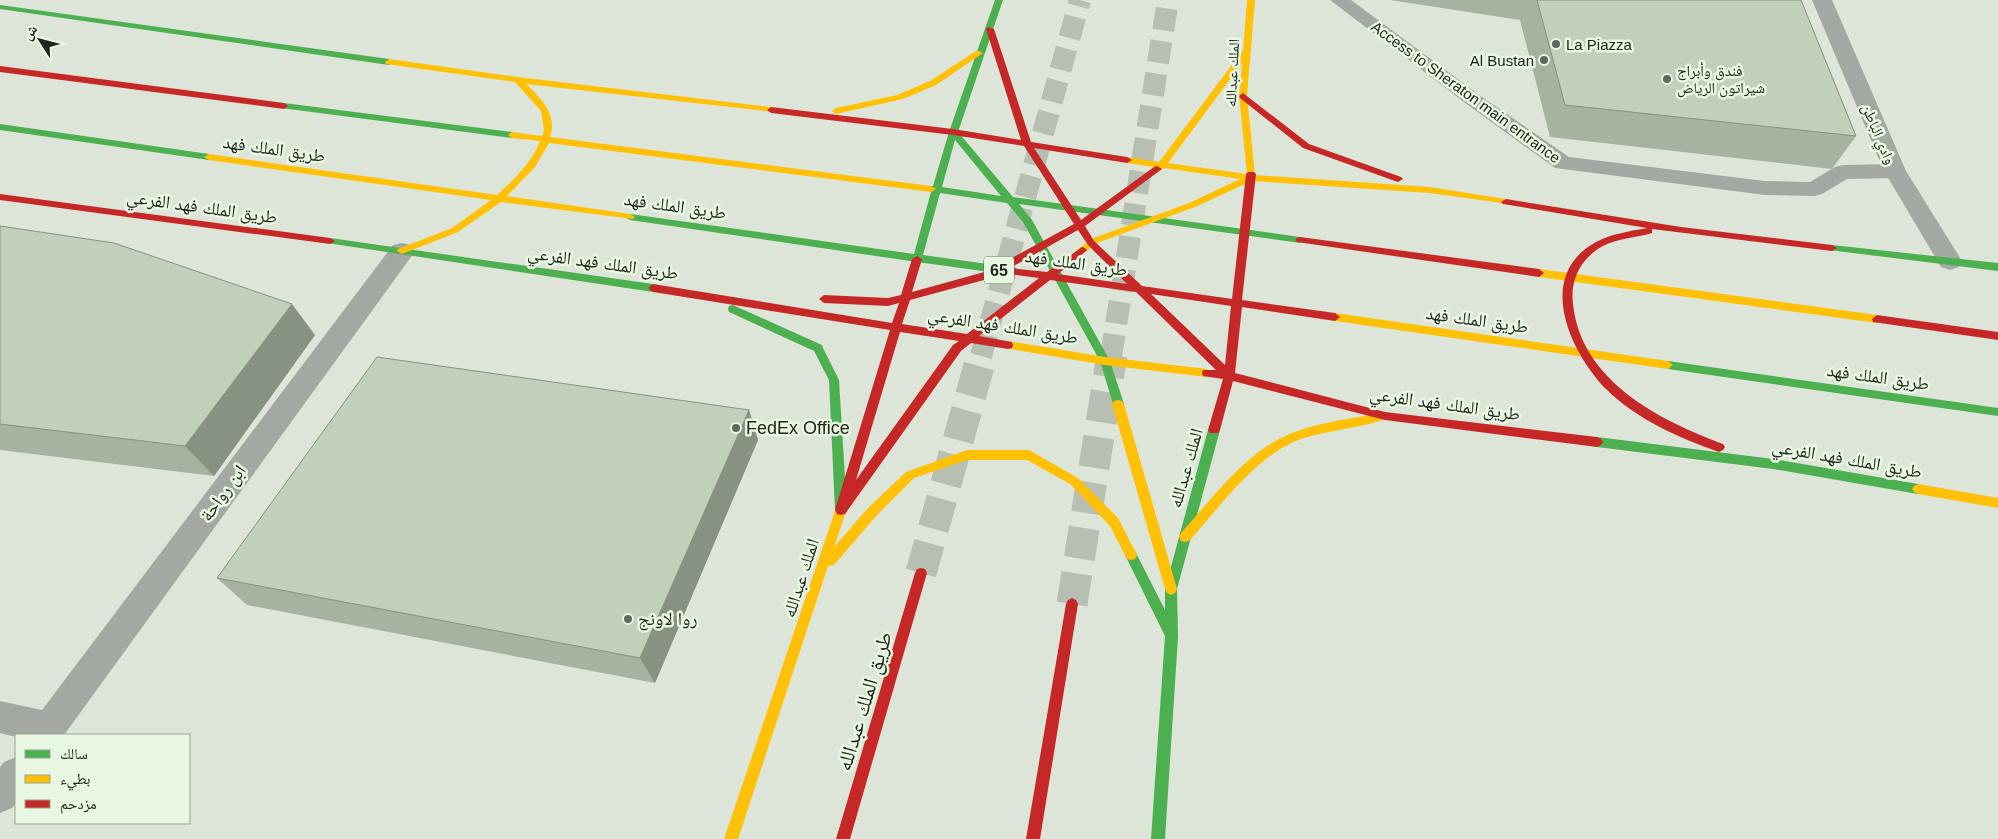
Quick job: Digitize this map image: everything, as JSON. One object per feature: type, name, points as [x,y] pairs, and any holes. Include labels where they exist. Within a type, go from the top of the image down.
[{"type":"main road","points":[[954,132],[979,53],[990,29],[999,0]]},
{"type":"main road","name":"الملك عبدالله","points":[[1158,839],[1172,637],[1171,589],[1230,376],[1251,178],[1243,96],[1251,0]]},
{"type":"main road","points":[[0,7],[518,80],[954,132],[1162,166],[1251,178],[1430,190],[1680,230],[1998,267]]},
{"type":"main road","points":[[990,29],[1027,144],[1091,244],[1230,376]]},
{"type":"main road","points":[[810,299],[888,302],[991,274],[1079,225],[1162,166],[1247,50]]},
{"type":"main road","points":[[818,115],[900,97],[933,83],[979,53]]},
{"type":"main road","points":[[0,69],[1028,202],[1998,336]]},
{"type":"main road","points":[[402,252],[461,227],[487,209],[536,160],[547,134],[547,116],[518,80]]},
{"type":"main road","points":[[1243,96],[1306,146],[1430,190]]},
{"type":"main road","name":"طريق الملك فهد","points":[[0,127],[1998,412]]},
{"type":"main road","points":[[954,132],[1027,220],[1105,361],[1171,589]]},
{"type":"main road","name":"الملك عبدالله","points":[[731,839],[841,510],[907,297],[954,132]]},
{"type":"main road","points":[[841,510],[957,348],[1091,244],[1192,205],[1251,178]]},
{"type":"main road","name":"طريق الملك فهد الفرعي","points":[[0,197],[702,295],[1105,361],[1230,376],[1385,416],[1773,464],[1998,503]]},
{"type":"main road","points":[[1680,230],[1630,232],[1598,244],[1576,263],[1566,288],[1567,319],[1581,352],[1609,385],[1648,415],[1696,439],[1773,464]]},
{"type":"main road","points":[[702,295],[790,298]]},
{"type":"main road","points":[[702,295],[818,348],[834,380],[841,510]]},
{"type":"main road","points":[[1185,537],[1242,476],[1274,447],[1304,434],[1385,416]]},
{"type":"main road","points":[[822,570],[872,511],[910,475],[967,455],[1029,455],[1074,481],[1114,522],[1172,637]]},
{"type":"main road","name":"طريق الملك عبدالله","points":[[842,839],[921,573]]},
{"type":"main road","points":[[1033,839],[1072,604]]},
{"type":"street","name":"وادي الباطن","points":[[1822,0],[1895,171],[1950,262]]},
{"type":"street","name":"ابن رواحة","points":[[47,731],[402,252]]},
{"type":"street","points":[[0,717],[47,731]]},
{"type":"street","points":[[0,796],[15,775]]},
{"type":"lane","name":"Access to Sheraton main entrance","points":[[1339,0],[1563,164],[1775,188],[1814,189],[1843,172],[1895,171]]},
{"type":"building","name":"فندق وأبراج شيراتون الرياض","points":[[1537,0],[1801,0],[1856,136],[1565,105]]},
{"type":"building","points":[[0,226],[114,243],[292,304],[185,446],[0,424]]},
{"type":"building","points":[[377,357],[749,410],[640,658],[217,578]]},
{"type":"tunnel","points":[[981,356],[1080,0]]},
{"type":"tunnel","points":[[1111,356],[1168,0]]},
{"type":"tunnel","points":[[921,573],[982,355]]},
{"type":"tunnel","points":[[1072,604],[1112,355]]},
{"type":"traffic: fast","points":[[917,259],[953,132],[999,0]]},
{"type":"traffic: fast","points":[[0,7],[389,62]]},
{"type":"traffic: fast","points":[[284,106],[512,135]]},
{"type":"traffic: fast","points":[[0,127],[209,157]]},
{"type":"traffic: fast","points":[[953,132],[1027,220],[1105,361],[1118,404]]},
{"type":"traffic: fast","points":[[931,189],[1300,240]]},
{"type":"traffic: fast","points":[[630,217],[1012,271]]},
{"type":"traffic: fast","points":[[330,241],[653,288]]},
{"type":"traffic: fast","points":[[1832,248],[1998,267]]},
{"type":"traffic: fast","points":[[733,309],[818,348],[834,380],[841,510]]},
{"type":"traffic: fast","points":[[1668,365],[1998,412]]},
{"type":"traffic: fast","points":[[1158,839],[1172,637],[1171,589],[1214,430]]},
{"type":"traffic: fast","points":[[1597,442],[1773,464],[1918,489]]},
{"type":"traffic: fast","points":[[1131,555],[1169,631]]},
{"type":"traffic: slow","points":[[1251,0],[1243,96],[1251,174]]},
{"type":"traffic: slow","points":[[1157,169],[1247,50]]},
{"type":"traffic: slow","points":[[836,111],[900,97],[933,83],[979,53]]},
{"type":"traffic: slow","points":[[389,62],[518,80],[771,110]]},
{"type":"traffic: slow","points":[[402,251],[442,236],[468,222],[501,197],[532,165],[542,148],[548,131],[547,116],[538,102],[518,80]]},
{"type":"traffic: slow","points":[[512,135],[931,189]]},
{"type":"traffic: slow","points":[[209,157],[630,217]]},
{"type":"traffic: slow","points":[[1127,160],[1251,178],[1430,190],[1506,202]]},
{"type":"traffic: slow","points":[[1082,250],[1094,241],[1192,205],[1251,178]]},
{"type":"traffic: slow","points":[[1539,273],[1877,319]]},
{"type":"traffic: slow","points":[[1335,317],[1668,365]]},
{"type":"traffic: slow","points":[[1008,345],[1105,361],[1207,373]]},
{"type":"traffic: slow","points":[[1118,404],[1171,589]]},
{"type":"traffic: slow","points":[[1185,537],[1238,478],[1273,448],[1310,432],[1379,417]]},
{"type":"traffic: slow","points":[[830,561],[873,511],[910,475],[967,455],[1029,455],[1074,481],[1114,522],[1131,555]]},
{"type":"traffic: slow","points":[[1918,489],[1998,503]]},
{"type":"traffic: slow","points":[[731,839],[843,503]]},
{"type":"traffic: jam","points":[[990,29],[1027,144],[1091,243],[1229,376]]},
{"type":"traffic: jam","points":[[0,69],[284,106]]},
{"type":"traffic: jam","points":[[1243,96],[1306,146],[1398,179]]},
{"type":"traffic: jam","points":[[771,110],[953,132],[1127,160]]},
{"type":"traffic: jam","points":[[824,299],[888,302],[991,274],[1089,220],[1157,169]]},
{"type":"traffic: jam","points":[[1214,430],[1229,376],[1251,174]]},
{"type":"traffic: jam","points":[[0,197],[330,241]]},
{"type":"traffic: jam","points":[[1506,202],[1681,230],[1832,248]]},
{"type":"traffic: jam","points":[[1649,231],[1604,242],[1580,259],[1570,276],[1567,294],[1569,314],[1575,334],[1585,354],[1597,371],[1610,386],[1634,406],[1690,436],[1719,447]]},
{"type":"traffic: jam","points":[[1300,240],[1539,273]]},
{"type":"traffic: jam","points":[[841,510],[957,348],[1082,250]]},
{"type":"traffic: jam","points":[[843,503],[917,259]]},
{"type":"traffic: jam","points":[[1012,271],[1335,317]]},
{"type":"traffic: jam","points":[[653,288],[1008,345]]},
{"type":"traffic: jam","points":[[1877,319],[1998,336]]},
{"type":"traffic: jam","points":[[1207,373],[1229,376],[1385,416],[1597,442]]},
{"type":"traffic: jam","points":[[843,839],[921,573]]},
{"type":"traffic: jam","points":[[1033,839],[1072,604]]},
{"type":"place","name":"La Piazza","points":[[1556,44]]},
{"type":"place","name":"Al Bustan","points":[[1544,60]]},
{"type":"place","name":"فندق وأبراج شيراتون الرياض","points":[[1667,79]]},
{"type":"place","name":"FedEx Office","points":[[736,428]]},
{"type":"place","name":"روا لاونج","points":[[628,619]]}]
